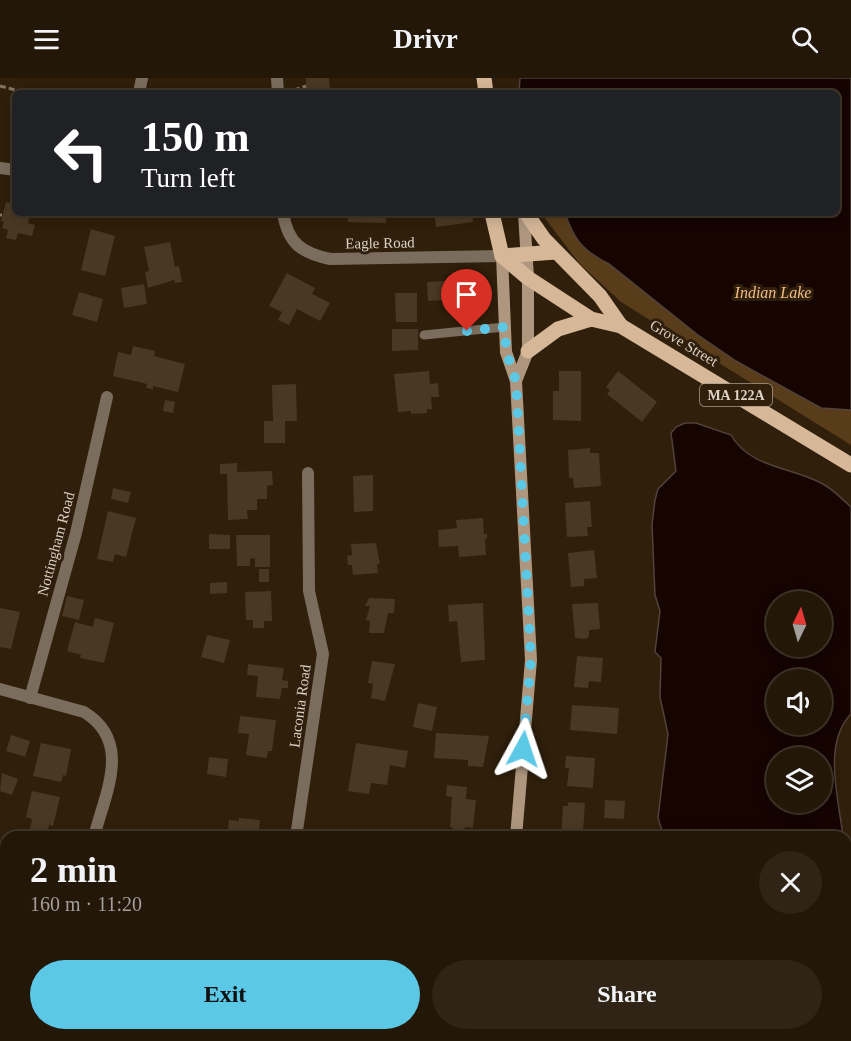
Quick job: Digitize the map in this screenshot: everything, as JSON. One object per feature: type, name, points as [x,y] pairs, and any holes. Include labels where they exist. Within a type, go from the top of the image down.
[{"type":"main road","points":[[493,216],[502,256],[506,351],[516,381],[531,660],[517,831]]},
{"type":"main road","points":[[516,381],[528,351],[528,256],[525,216]]},
{"type":"main road","name":"Grove Street","points":[[527,216],[556,252],[600,296],[621,326]]},
{"type":"main road","points":[[502,256],[528,256],[556,252]]},
{"type":"main road","name":"Grove Street","points":[[502,256],[528,279],[591,319],[621,326],[851,465]]},
{"type":"main road","points":[[528,351],[558,329],[591,319]]},
{"type":"street","name":"Eagle Road","points":[[284,216],[293,239],[306,253],[313,256],[330,259],[502,256]]},
{"type":"street","name":"Nottingham Road","points":[[30,698],[76,532],[107,397]]},
{"type":"street","name":"Laconia Road","points":[[297,831],[323,654],[309,591],[308,473]]},
{"type":"street","points":[[0,689],[84,712],[99,723],[111,740],[112,768],[96,831]]},
{"type":"lane","points":[[424,335],[505,327]]},
{"type":"path","points":[[0,86],[15,90]]},
{"type":"path","points":[[294,90],[306,86]]},
{"type":"shaded area","points":[[543,216],[566,216],[576,238],[586,249],[609,264],[698,335],[736,361],[821,408],[851,410],[851,445],[621,302],[579,263]]},
{"type":"water","name":"Indian Lake","points":[[520,78],[851,78],[851,410],[821,408],[736,361],[698,335],[609,264],[586,249],[576,238],[566,216],[840,216],[840,90],[519,90]]},
{"type":"water","points":[[685,423],[696,423],[731,435],[739,446],[760,460],[821,483],[851,507],[851,714],[842,726],[835,756],[836,789],[842,831],[662,831],[658,818],[668,734],[660,697],[661,658],[655,652],[660,611],[655,595],[652,525],[658,489],[676,471],[671,433],[676,427]]},
{"type":"building","points":[[306,78],[329,78],[330,90],[306,90]]},
{"type":"building","points":[[6,202],[12,203],[12,216],[29,216],[28,223],[35,225],[32,236],[18,233],[16,240],[6,238],[8,230],[2,228],[4,222],[1,221]]},
{"type":"building","points":[[348,216],[386,216],[386,223],[348,222]]},
{"type":"building","points":[[434,216],[472,216],[473,222],[436,227]]},
{"type":"building","points":[[91,229],[115,236],[105,276],[81,270]]},
{"type":"building","points":[[170,242],[175,267],[179,266],[182,282],[175,283],[174,280],[148,288],[145,272],[149,271],[144,247]]},
{"type":"building","points":[[287,273],[315,288],[312,294],[330,303],[320,321],[297,309],[289,325],[278,320],[282,312],[269,306]]},
{"type":"building","points":[[446,281],[447,284],[473,284],[474,314],[458,314],[458,308],[445,309],[445,300],[428,301],[427,282]]},
{"type":"building","points":[[144,284],[147,304],[124,308],[121,288]]},
{"type":"building","points":[[79,292],[103,299],[97,322],[72,315]]},
{"type":"building","points":[[395,293],[417,293],[417,322],[396,322]]},
{"type":"building","points":[[392,329],[418,329],[418,350],[392,351]]},
{"type":"building","points":[[133,346],[155,351],[154,356],[185,364],[178,392],[153,386],[153,389],[146,388],[147,384],[113,376],[118,352],[131,355]]},
{"type":"building","points":[[429,371],[430,384],[438,383],[439,397],[431,397],[432,409],[427,409],[427,413],[398,412],[394,374]]},
{"type":"building","points":[[559,371],[581,371],[581,421],[553,420],[553,391],[559,391]]},
{"type":"building","points":[[618,371],[657,402],[642,422],[607,394],[610,390],[606,387]]},
{"type":"building","points":[[296,384],[297,421],[285,421],[285,443],[264,443],[264,421],[273,421],[272,385]]},
{"type":"building","points":[[165,400],[175,402],[173,413],[163,411]]},
{"type":"building","points":[[590,448],[590,453],[599,453],[601,486],[574,488],[573,478],[569,478],[568,450]]},
{"type":"building","points":[[237,463],[237,472],[272,471],[273,485],[267,486],[267,499],[257,499],[257,510],[247,510],[248,519],[228,520],[227,474],[220,474],[220,464]]},
{"type":"building","points":[[373,475],[373,511],[354,512],[353,476]]},
{"type":"building","points":[[113,488],[131,492],[128,503],[111,499]]},
{"type":"building","points":[[590,501],[592,527],[587,527],[588,536],[567,537],[565,503]]},
{"type":"building","points":[[108,511],[136,518],[126,557],[115,554],[113,562],[97,559]]},
{"type":"building","points":[[483,518],[484,534],[487,534],[486,555],[459,557],[458,546],[439,547],[438,530],[457,528],[456,520]]},
{"type":"building","points":[[209,534],[230,535],[230,549],[209,549]]},
{"type":"building","points":[[236,535],[270,535],[270,567],[255,567],[255,558],[250,559],[250,566],[237,566]]},
{"type":"building","points":[[376,543],[380,564],[377,564],[378,573],[353,575],[352,565],[348,565],[347,556],[352,555],[351,544]]},
{"type":"building","points":[[594,550],[597,578],[584,579],[584,586],[571,587],[568,553]]},
{"type":"building","points":[[259,569],[269,569],[269,582],[259,582]]},
{"type":"building","points":[[227,582],[227,593],[210,594],[210,583]]},
{"type":"building","points":[[271,591],[272,621],[264,621],[264,628],[253,628],[253,620],[246,620],[245,592]]},
{"type":"building","points":[[67,596],[84,600],[79,620],[62,616]]},
{"type":"building","points":[[369,598],[395,599],[394,613],[388,613],[384,633],[369,633],[370,621],[366,620],[370,606],[365,606]]},
{"type":"building","points":[[483,603],[485,660],[461,662],[457,621],[449,622],[448,605]]},
{"type":"building","points":[[598,603],[600,629],[589,630],[589,636],[586,639],[575,638],[572,604]]},
{"type":"building","points":[[0,608],[20,612],[11,649],[0,647]]},
{"type":"building","points":[[95,618],[114,623],[104,663],[80,658],[81,655],[67,651],[75,622],[93,627]]},
{"type":"building","points":[[207,635],[230,640],[224,663],[201,657]]},
{"type":"building","points":[[577,656],[603,658],[601,682],[589,681],[588,688],[574,687]]},
{"type":"building","points":[[372,661],[395,664],[385,701],[371,698],[373,684],[368,683]]},
{"type":"building","points":[[248,664],[284,668],[282,680],[288,681],[288,688],[282,688],[280,699],[256,697],[258,676],[247,675]]},
{"type":"building","points":[[418,703],[437,707],[432,731],[413,727]]},
{"type":"building","points":[[572,705],[619,708],[617,734],[570,730]]},
{"type":"building","points":[[240,716],[276,720],[272,751],[268,751],[267,758],[246,755],[249,734],[238,733]]},
{"type":"building","points":[[436,733],[489,736],[483,767],[468,766],[468,760],[434,758]]},
{"type":"building","points":[[11,735],[30,741],[25,757],[6,751]]},
{"type":"building","points":[[41,743],[71,749],[66,776],[63,775],[61,782],[33,776]]},
{"type":"building","points":[[356,743],[408,751],[405,768],[390,765],[387,785],[371,783],[369,794],[348,791]]},
{"type":"building","points":[[566,756],[595,758],[593,788],[567,786],[569,768],[565,768]]},
{"type":"building","points":[[209,757],[228,759],[226,777],[207,774]]},
{"type":"building","points":[[2,773],[18,779],[12,795],[0,791]]},
{"type":"building","points":[[447,785],[467,787],[466,799],[476,800],[473,828],[465,827],[465,831],[453,831],[453,828],[450,827],[452,797],[446,796]]},
{"type":"building","points":[[32,791],[60,797],[53,826],[49,825],[48,831],[30,831],[32,819],[26,817]]},
{"type":"building","points":[[605,800],[625,801],[624,819],[604,818]]},
{"type":"building","points":[[568,802],[585,803],[583,831],[561,831],[563,806],[568,806]]},
{"type":"building","points":[[239,818],[260,820],[259,831],[228,831],[229,820],[239,821]]},
{"type":"route","points":[[467,331],[505,327],[506,351],[516,381],[531,660],[523,749]]}]
